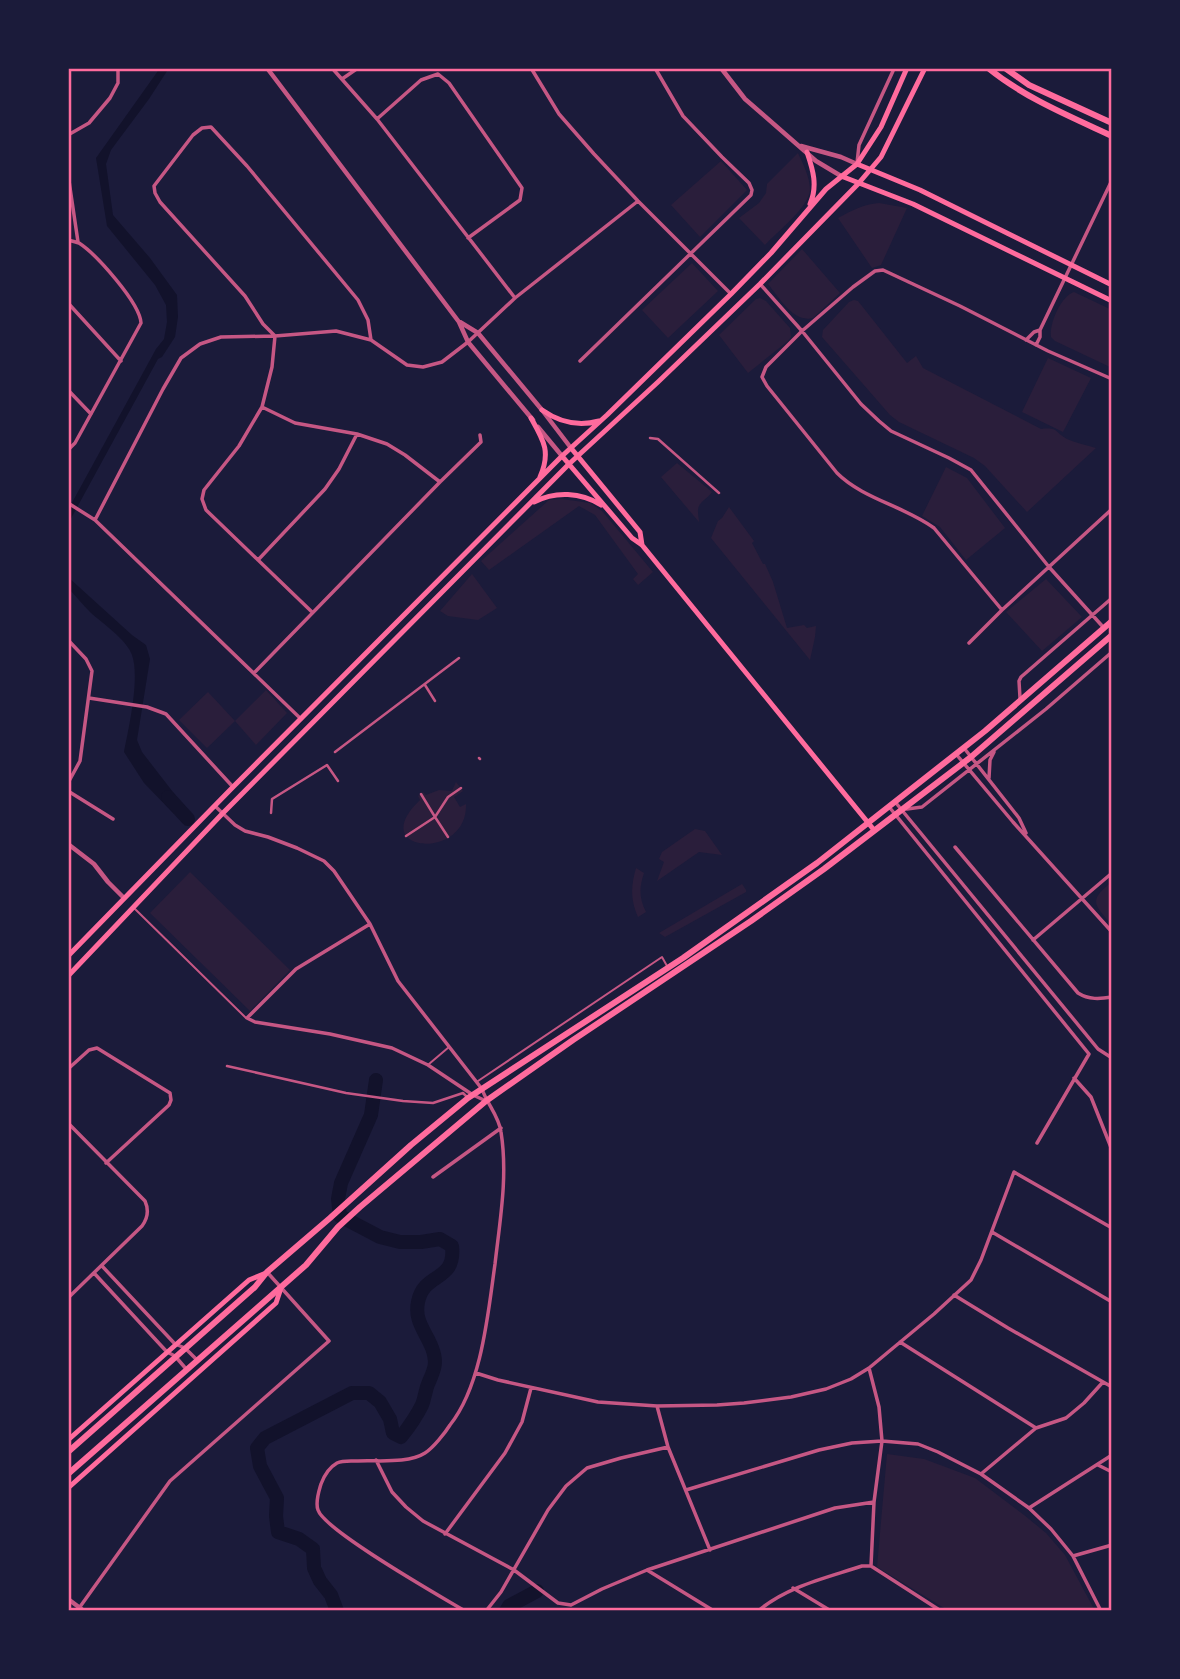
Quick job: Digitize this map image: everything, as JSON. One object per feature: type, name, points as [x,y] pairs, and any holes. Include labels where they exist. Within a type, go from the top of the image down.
[{"type":"main road","points":[[68,956],[562,456],[731,294],[771,253],[826,189],[857,164],[881,127],[907,68]]},
{"type":"main road","points":[[68,976],[222,814],[528,505],[760,284],[858,184],[881,157],[925,68]]},
{"type":"main road","points":[[988,68],[1024,94],[1112,136]]},
{"type":"main road","points":[[1005,68],[1029,85],[1112,123]]},
{"type":"main road","points":[[807,152],[814,181],[812,199],[807,210]]},
{"type":"main road","points":[[857,164],[920,190],[1112,285]]},
{"type":"main road","points":[[841,176],[913,204],[1112,300]]},
{"type":"main road","points":[[542,410],[571,423],[602,420]]},
{"type":"main road","points":[[531,418],[542,436],[546,454],[546,462],[538,482]]},
{"type":"main road","points":[[571,448],[640,532],[642,545]]},
{"type":"main road","points":[[562,456],[632,538],[642,545],[874,830]]},
{"type":"main road","points":[[528,505],[561,494],[585,497],[606,507]]},
{"type":"main road","points":[[68,1452],[255,1287],[267,1272],[411,1145],[470,1097],[668,968],[817,863],[964,748],[1112,621]]},
{"type":"main road","points":[[68,1474],[306,1265],[338,1227],[360,1207],[486,1101],[824,869],[971,757],[1111,637]]},
{"type":"main road","points":[[68,1440],[249,1280],[267,1272]]},
{"type":"main road","points":[[68,1488],[276,1303],[281,1287]]},
{"type":"street","points":[[68,135],[89,123],[110,98],[118,83],[118,68]]},
{"type":"street","points":[[267,68],[459,322],[468,342],[562,456]]},
{"type":"street","points":[[332,68],[377,119],[516,298]]},
{"type":"street","points":[[342,80],[358,68]]},
{"type":"street","points":[[531,68],[559,114],[638,201],[731,294]]},
{"type":"street","points":[[580,361],[751,195],[749,183],[684,116],[655,68]]},
{"type":"street","points":[[721,68],[745,99],[816,161],[841,176]]},
{"type":"street","points":[[800,146],[857,164],[859,145],[893,71],[891,68]]},
{"type":"street","points":[[377,119],[421,80],[438,74],[449,83],[522,188],[520,200],[468,238]]},
{"type":"street","points":[[275,336],[263,324],[245,296],[160,202],[155,193],[154,186],[193,135],[202,128],[211,127],[232,150],[358,300],[368,320],[371,340]]},
{"type":"street","points":[[68,174],[78,242]]},
{"type":"street","points":[[1036,345],[1040,330],[1112,180]]},
{"type":"street","points":[[95,520],[181,358],[200,344],[220,337],[337,331],[371,340],[407,365],[424,367],[442,362],[516,298],[638,201]]},
{"type":"street","points":[[68,240],[78,242],[103,265],[135,305],[140,313],[141,323],[75,443],[68,450]]},
{"type":"street","points":[[1002,610],[934,528],[920,517],[877,498],[839,475],[767,386],[762,377],[766,367],[802,331],[853,287],[875,271],[883,271],[1112,379]]},
{"type":"street","points":[[760,284],[878,421],[891,431],[971,470],[1049,567],[1104,628]]},
{"type":"street","points":[[68,303],[121,361]]},
{"type":"street","points":[[459,322],[478,333],[571,448]]},
{"type":"street","points":[[1026,340],[1040,330]]},
{"type":"street","points":[[275,336],[272,367],[262,407],[239,446],[204,490],[202,499],[206,510],[312,612]]},
{"type":"street","points":[[68,390],[91,414]]},
{"type":"street","points":[[262,407],[295,423],[357,434],[387,444],[440,482]]},
{"type":"street","points":[[258,560],[325,489],[357,434]]},
{"type":"street","points":[[254,673],[481,442],[480,435]]},
{"type":"street","points":[[650,438],[658,439],[719,493]]},
{"type":"street","points":[[68,503],[95,520],[302,719]]},
{"type":"street","points":[[969,643],[1112,509]]},
{"type":"street","points":[[1020,701],[1021,677],[1112,598]]},
{"type":"street","points":[[68,639],[92,670],[80,761],[68,783]]},
{"type":"street","points":[[898,811],[922,807],[1046,709],[1112,652]]},
{"type":"street","points":[[335,752],[459,658]]},
{"type":"street","points":[[425,685],[435,701]]},
{"type":"street","points":[[89,698],[146,707],[166,714],[233,787]]},
{"type":"street","points":[[964,748],[1019,818],[1029,838]]},
{"type":"street","points":[[989,780],[990,760],[996,749]]},
{"type":"street","points":[[956,754],[1112,932]]},
{"type":"street","points":[[271,813],[272,799],[327,765],[338,781]]},
{"type":"street","points":[[406,836],[435,817],[448,797],[461,788]]},
{"type":"street","points":[[68,791],[113,819]]},
{"type":"street","points":[[421,794],[449,837]]},
{"type":"street","points":[[892,804],[1098,1049],[1112,1058]]},
{"type":"street","points":[[892,804],[1089,1054],[1037,1143]]},
{"type":"street","points":[[215,806],[245,831],[297,848],[324,861],[343,883],[370,924],[398,981],[482,1089],[501,1128],[503,1198],[488,1311],[476,1373],[458,1414],[426,1452],[394,1461],[337,1463],[323,1479],[318,1493],[317,1509],[326,1521],[345,1536],[465,1611]]},
{"type":"street","points":[[68,844],[94,864],[134,908]]},
{"type":"street","points":[[955,847],[1079,993],[1084,997],[1098,999],[1112,997]]},
{"type":"street","points":[[1033,940],[1112,873]]},
{"type":"street","points":[[370,924],[296,969],[247,1018],[255,1022],[358,1040],[405,1053],[428,1065],[470,1097]]},
{"type":"street","points":[[68,1069],[89,1050],[97,1048],[170,1093],[169,1105],[106,1163]]},
{"type":"street","points":[[227,1066],[346,1093],[403,1101],[433,1103],[463,1093],[486,1101]]},
{"type":"street","points":[[1074,1078],[1091,1097],[1112,1150]]},
{"type":"street","points":[[68,1123],[145,1200],[148,1211],[142,1226],[68,1298]]},
{"type":"street","points":[[433,1177],[501,1128]]},
{"type":"street","points":[[476,1373],[598,1402],[657,1406],[716,1405],[791,1397],[826,1389],[852,1379],[869,1368],[971,1280],[1014,1172],[1112,1228]]},
{"type":"street","points":[[992,1232],[1112,1301]]},
{"type":"street","points":[[102,1266],[176,1344],[185,1348],[197,1361]]},
{"type":"street","points":[[68,1599],[80,1610],[170,1481],[329,1341],[267,1272]]},
{"type":"street","points":[[94,1273],[187,1370]]},
{"type":"street","points":[[954,1295],[1112,1387]]},
{"type":"street","points":[[900,1342],[1036,1428]]},
{"type":"street","points":[[869,1368],[879,1407],[882,1441],[874,1502],[871,1566]]},
{"type":"street","points":[[981,1474],[1036,1428],[1066,1418],[1084,1403],[1102,1382]]},
{"type":"street","points":[[445,1534],[505,1453],[522,1422],[531,1388]]},
{"type":"street","points":[[657,1406],[668,1447],[710,1550]]},
{"type":"street","points":[[686,1490],[819,1450],[852,1443],[882,1441],[918,1444],[981,1474],[1029,1508],[1073,1556],[1101,1611]]},
{"type":"street","points":[[486,1611],[501,1592],[548,1510],[566,1486],[587,1468],[668,1447]]},
{"type":"street","points":[[1029,1508],[1112,1455]]},
{"type":"street","points":[[376,1460],[392,1492],[423,1521],[514,1570],[558,1603],[571,1605],[647,1570],[835,1508],[874,1502]]},
{"type":"street","points":[[1098,1465],[1112,1472]]},
{"type":"street","points":[[1073,1556],[1112,1545]]},
{"type":"street","points":[[758,1611],[793,1588],[862,1566],[871,1566],[941,1611]]},
{"type":"street","points":[[647,1570],[714,1611]]},
{"type":"street","points":[[793,1588],[831,1611]]},
{"type":"lane","points":[[134,908],[247,1018]]},
{"type":"lane","points":[[477,1082],[662,957],[668,968]]},
{"type":"lane","points":[[428,1065],[450,1047]]},
{"type":"shaded area","points":[[160,68],[169,68],[111,150],[106,164],[113,215],[177,295],[175,337],[158,359],[68,524],[68,510],[164,339],[166,305],[155,285],[107,226],[96,158]]},
{"type":"shaded area","points":[[798,153],[809,180],[808,197],[765,245],[739,218],[759,203],[766,193],[767,184]]},
{"type":"shaded area","points":[[721,161],[747,190],[700,237],[671,205]]},
{"type":"shaded area","points":[[879,203],[907,208],[881,265],[872,268],[838,218],[863,206]]},
{"type":"shaded area","points":[[802,249],[840,293],[813,318],[806,319],[793,313],[768,284]]},
{"type":"shaded area","points":[[692,263],[718,291],[668,338],[642,310]]},
{"type":"shaded area","points":[[1074,292],[1112,310],[1110,367],[1051,337],[1057,311]]},
{"type":"shaded area","points":[[760,298],[766,301],[790,328],[791,337],[748,373],[719,335]]},
{"type":"shaded area","points":[[854,300],[858,301],[907,363],[916,356],[923,368],[1041,429],[1054,429],[1067,439],[1096,448],[1027,512],[985,466],[974,458],[899,422],[890,415],[822,337],[823,330]]},
{"type":"shaded area","points":[[1048,358],[1091,378],[1063,432],[1022,412]]},
{"type":"shaded area","points":[[677,463],[712,492],[699,506],[699,522],[661,477]]},
{"type":"shaded area","points":[[946,467],[967,478],[1005,528],[966,560],[940,527],[922,516]]},
{"type":"shaded area","points":[[549,500],[590,503],[602,511],[653,572],[638,585],[633,579],[638,574],[595,515],[579,506],[489,570],[481,561]]},
{"type":"shaded area","points":[[729,507],[754,541],[752,543],[773,582],[787,628],[816,626],[810,660],[711,538],[718,521]]},
{"type":"shaded area","points":[[472,574],[497,608],[478,620],[448,616],[440,611]]},
{"type":"shaded area","points":[[68,577],[146,645],[150,659],[137,740],[142,752],[183,805],[174,814],[144,783],[124,752],[134,689],[132,655],[120,638],[68,588]]},
{"type":"shaded area","points":[[1046,579],[1082,617],[1042,651],[1006,612]]},
{"type":"shaded area","points":[[266,690],[287,713],[256,745],[235,721]]},
{"type":"shaded area","points":[[208,692],[235,721],[207,748],[179,720]]},
{"type":"shaded area","points":[[456,782],[463,791],[454,797],[460,807],[466,804],[462,823],[452,835],[438,842],[423,844],[410,840],[404,831],[406,818],[420,800],[418,796],[423,792],[426,795],[439,790],[452,791]]},
{"type":"shaded area","points":[[695,829],[705,831],[722,855],[699,852],[657,881],[664,862],[659,859],[662,852]]},
{"type":"shaded area","points":[[636,868],[644,873],[641,893],[646,912],[638,917],[632,892]]},
{"type":"shaded area","points":[[190,872],[290,970],[250,1011],[150,913]]},
{"type":"shaded area","points":[[1112,882],[1112,925],[1096,903],[1099,894]]},
{"type":"shaded area","points":[[742,884],[746,892],[665,937],[659,933]]},
{"type":"shaded area","points":[[887,1454],[924,1459],[975,1478],[1046,1533],[1065,1555],[1094,1609],[949,1611],[877,1567]]},
{"type":"waterway","points":[[168,797],[188,819]]},
{"type":"waterway","points":[[337,1611],[331,1595],[314,1568],[313,1549],[299,1539],[278,1532],[277,1498],[260,1466],[257,1448],[265,1438],[352,1393],[369,1393],[380,1402],[390,1419],[393,1433],[401,1437],[422,1405],[435,1362],[430,1342],[419,1321],[418,1302],[426,1285],[449,1266],[452,1246],[440,1239],[400,1242],[380,1237],[340,1216],[338,1199],[341,1183],[371,1115],[376,1080]]},
{"type":"waterway","points":[[506,1611],[509,1606],[537,1591]]}]
